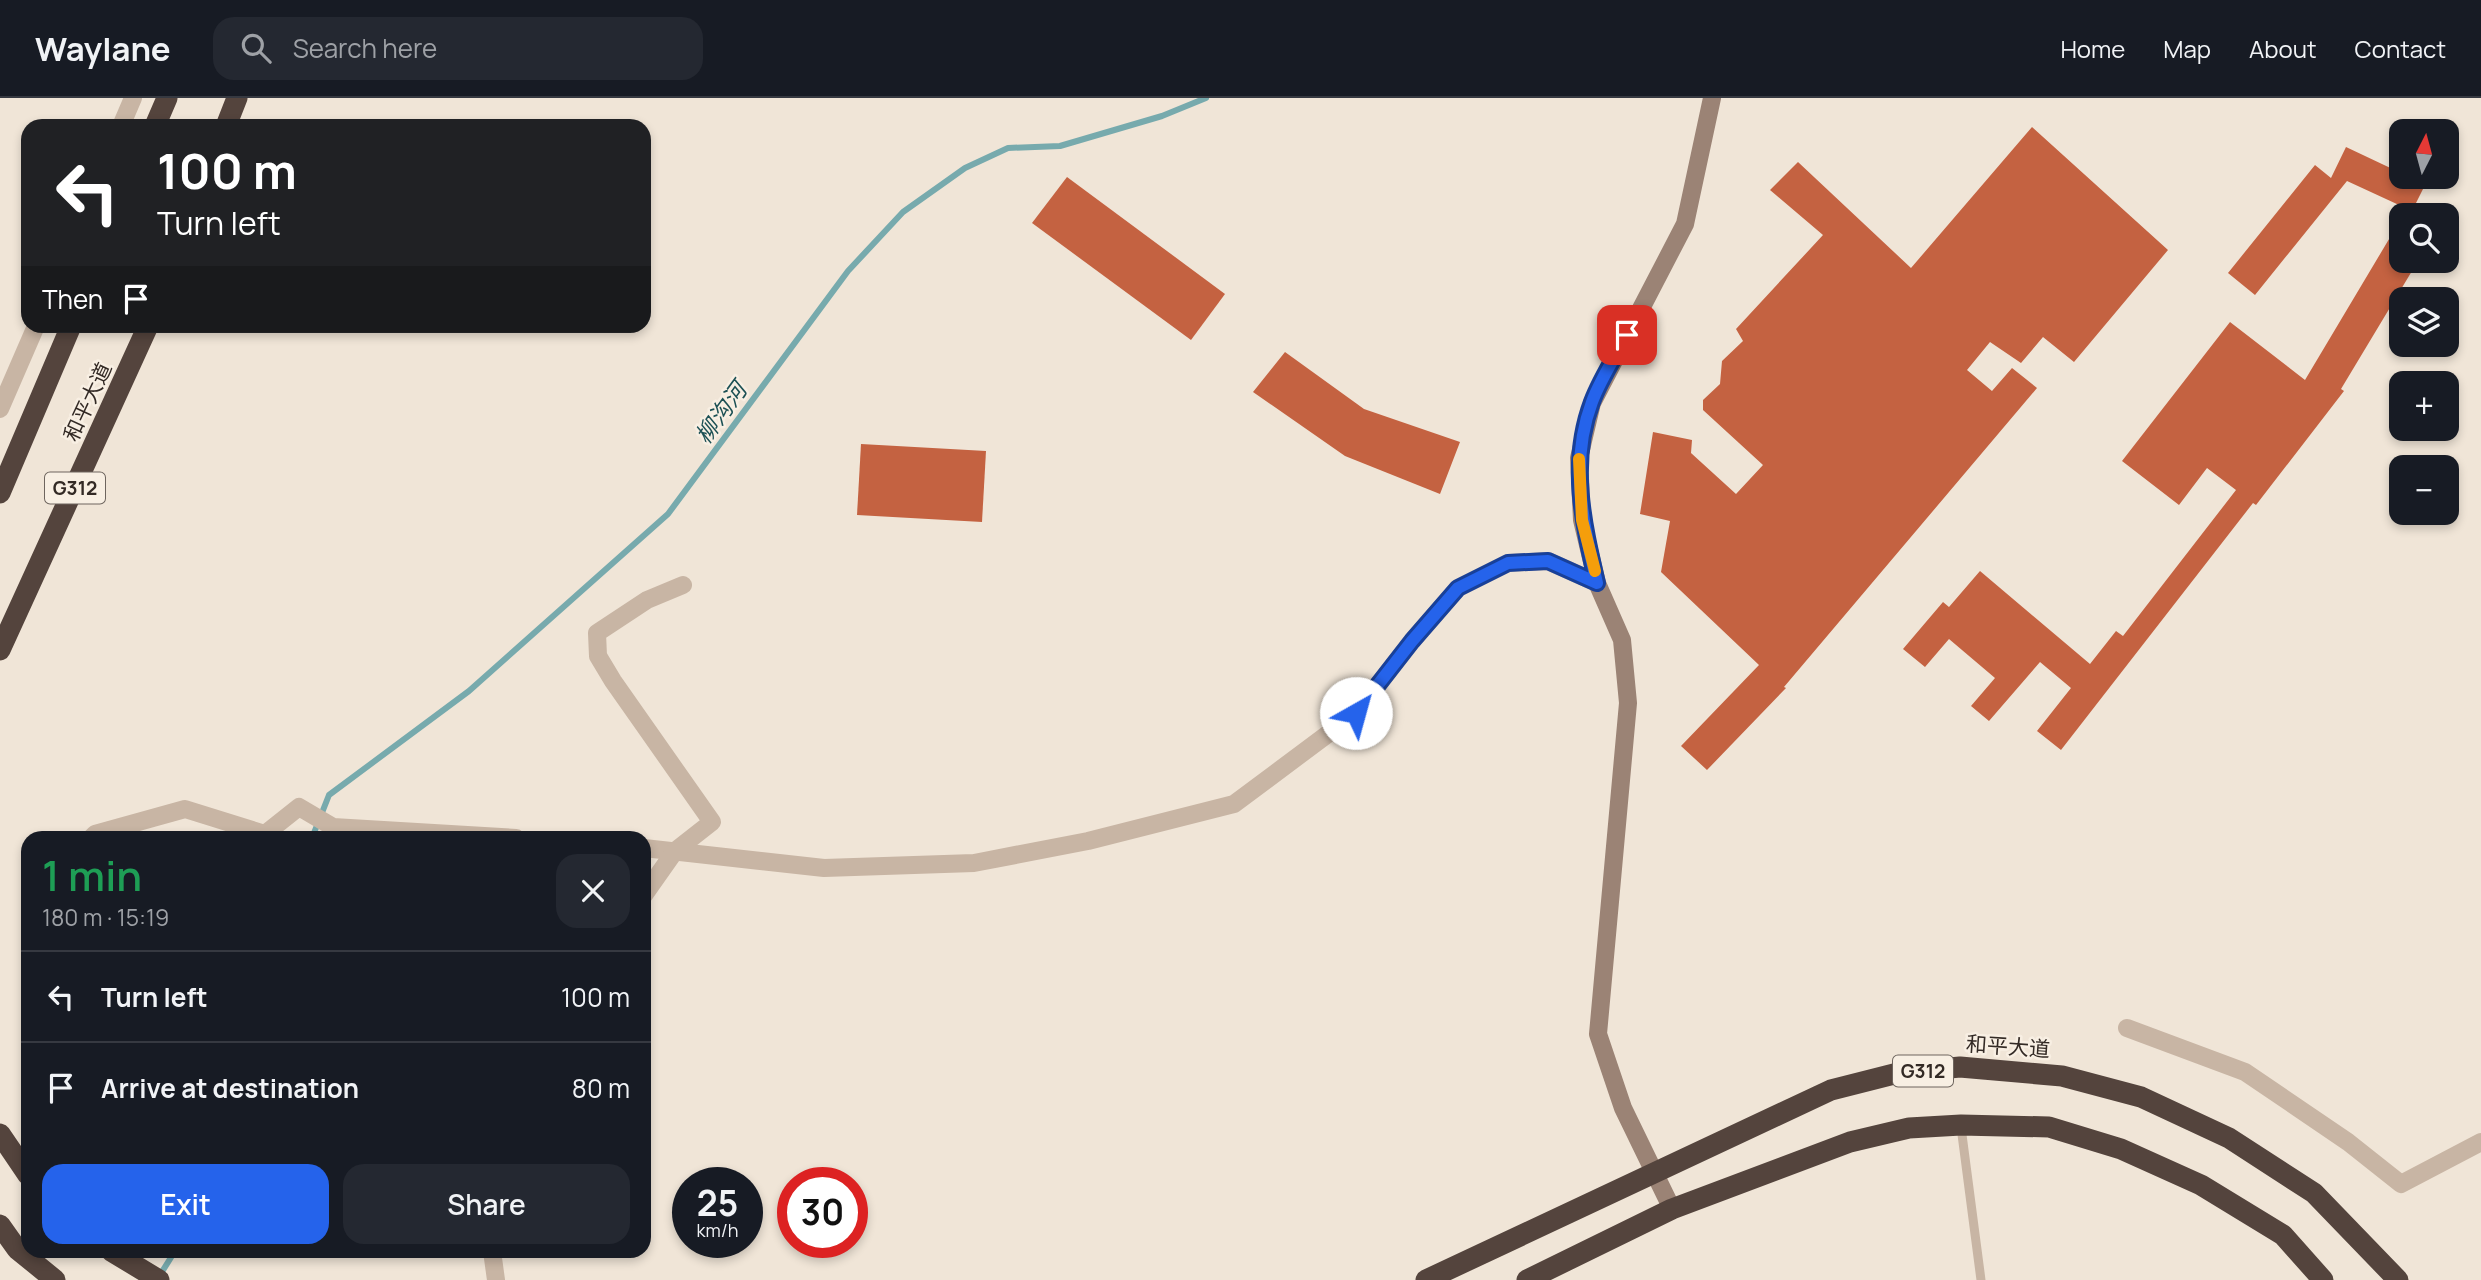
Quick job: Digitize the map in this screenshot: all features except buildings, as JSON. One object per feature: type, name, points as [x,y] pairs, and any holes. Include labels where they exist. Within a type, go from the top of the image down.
[{"type":"highway","points":[[158,119],[167,98]]},
{"type":"highway","points":[[229,119],[237,98]]},
{"type":"highway","points":[[0,493],[68,333]]},
{"type":"highway","name":"和平大道","points":[[0,650],[145,333]]},
{"type":"highway","name":"和平大道","points":[[1426,1280],[1831,1090],[1898,1073],[1960,1068],[2062,1076],[2141,1097],[2229,1138],[2314,1192],[2399,1280]]},
{"type":"highway","points":[[1527,1280],[1672,1209],[1850,1142],[1909,1128],[1961,1125],[2049,1127],[2121,1149],[2201,1185],[2283,1235],[2323,1280]]},
{"type":"highway","points":[[0,1134],[21,1165]]},
{"type":"highway","points":[[0,1225],[21,1252]]},
{"type":"highway","points":[[28,1258],[55,1280]]},
{"type":"highway","points":[[123,1258],[159,1280]]},
{"type":"street","points":[[124,119],[133,98]]},
{"type":"street","points":[[1672,1209],[1623,1108],[1598,1034],[1629,703],[1622,640],[1597,583],[1582,520],[1579,458],[1591,403],[1685,224],[1712,98]]},
{"type":"street","points":[[0,409],[33,333]]},
{"type":"street","points":[[651,849],[824,868],[974,863],[1088,841],[1234,804],[1356,713],[1412,641],[1458,588],[1508,563],[1548,561],[1597,583]]},
{"type":"street","points":[[651,885],[675,851],[712,822],[613,681],[598,656],[597,633],[647,600],[683,585]]},
{"type":"street","points":[[269,831],[299,807],[332,826],[409,831]]},
{"type":"street","points":[[106,831],[185,809],[255,831]]},
{"type":"street","points":[[2127,1028],[2245,1072],[2348,1142],[2401,1184],[2481,1142]]},
{"type":"street","points":[[493,1258],[496,1280]]},
{"type":"lane","points":[[1961,1125],[1981,1280]]},
{"type":"waterway","name":"柳沟河","points":[[315,831],[329,795],[469,691],[668,514],[848,271],[903,212],[965,168],[1008,148],[1060,146],[1162,116],[1206,98]]},
{"type":"waterway","name":"柳沟河","points":[[160,1275],[171,1258]]},
{"type":"slow traffic","points":[[1579,459],[1582,520],[1595,571]]},
{"type":"route","points":[[1356,713],[1412,641],[1458,588],[1508,563],[1548,561],[1597,583],[1582,520],[1579,458],[1591,403],[1627,335]]}]
